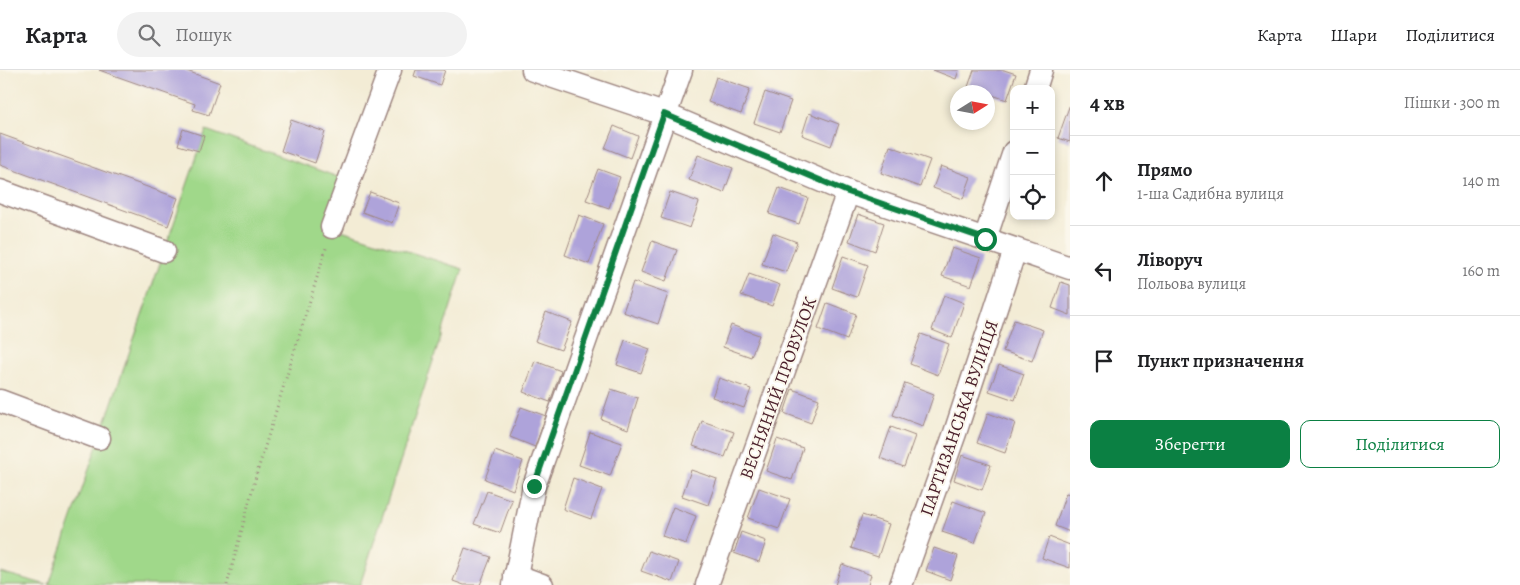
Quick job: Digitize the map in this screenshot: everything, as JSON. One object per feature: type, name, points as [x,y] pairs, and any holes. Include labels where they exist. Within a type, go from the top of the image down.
[{"type":"street","points":[[332,227],[390,70]]},
{"type":"street","points":[[533,70],[664,114],[848,192],[1070,268]]},
{"type":"street","points":[[542,585],[514,580],[534,486],[681,70]]},
{"type":"street","points":[[1036,85],[1041,70]]},
{"type":"street","points":[[985,239],[1010,164]]},
{"type":"street","points":[[0,191],[164,251]]},
{"type":"street","name":"ВЕСНЯНИЙ ПРОВУЛОК","points":[[707,585],[848,192]]},
{"type":"street","name":"ПАРТИЗАНСЬКА ВУЛИЦЯ","points":[[901,585],[955,433],[1015,250]]},
{"type":"street","points":[[0,401],[100,438]]},
{"type":"path","points":[[227,585],[256,476],[332,227]]},
{"type":"green space","points":[[206,130],[349,181],[332,227],[463,269],[360,585],[49,585]]},
{"type":"green space","points":[[0,572],[47,585],[0,585]]},
{"type":"building","points":[[99,70],[184,70],[220,83],[209,115],[193,110],[195,104]]},
{"type":"building","points":[[416,70],[445,70],[440,85],[414,76]]},
{"type":"building","points":[[933,70],[959,70],[956,79]]},
{"type":"building","points":[[974,70],[1004,70],[1016,74],[1012,85],[1010,85],[1007,100],[995,96],[995,85],[969,85]]},
{"type":"building","points":[[716,77],[750,89],[741,114],[708,102]]},
{"type":"building","points":[[765,92],[791,101],[780,132],[754,123]]},
{"type":"building","points":[[1070,104],[1070,142],[1058,138]]},
{"type":"building","points":[[809,113],[839,124],[831,146],[802,135]]},
{"type":"building","points":[[291,120],[325,132],[315,163],[281,151]]},
{"type":"building","points":[[614,126],[638,136],[630,158],[605,148]]},
{"type":"building","points":[[183,129],[204,136],[199,151],[178,145]]},
{"type":"building","points":[[0,134],[178,198],[168,226],[0,165]]},
{"type":"building","points":[[890,146],[930,160],[920,187],[881,173]]},
{"type":"building","points":[[698,155],[733,168],[724,193],[689,180]]},
{"type":"building","points":[[941,166],[971,177],[963,199],[933,188]]},
{"type":"building","points":[[598,169],[620,177],[609,208],[586,200]]},
{"type":"building","points":[[779,188],[808,198],[799,224],[769,214]]},
{"type":"building","points":[[370,192],[399,203],[392,223],[362,212]]},
{"type":"building","points":[[670,192],[699,202],[690,228],[661,218]]},
{"type":"building","points":[[858,214],[884,223],[875,251],[849,241]]},
{"type":"building","points":[[579,215],[603,224],[589,264],[565,255]]},
{"type":"building","points":[[773,233],[797,242],[786,272],[762,264]]},
{"type":"building","points":[[652,241],[677,250],[666,281],[641,272]]},
{"type":"building","points":[[952,248],[981,258],[971,286],[942,276]]},
{"type":"building","points":[[843,256],[868,265],[857,297],[832,288]]},
{"type":"building","points":[[749,274],[780,285],[772,306],[741,295]]},
{"type":"building","points":[[633,282],[668,294],[658,324],[623,312]]},
{"type":"building","points":[[1061,282],[1070,285],[1070,315],[1052,308]]},
{"type":"building","points":[[944,295],[964,303],[952,338],[932,330]]},
{"type":"building","points":[[827,303],[856,314],[847,340],[818,329]]},
{"type":"building","points":[[546,312],[572,322],[561,350],[535,341]]},
{"type":"building","points":[[1014,320],[1043,330],[1032,361],[1003,351]]},
{"type":"building","points":[[731,325],[759,335],[751,357],[723,347]]},
{"type":"building","points":[[921,334],[949,344],[938,375],[910,364]]},
{"type":"building","points":[[625,340],[650,349],[641,373],[617,365]]},
{"type":"building","points":[[535,361],[561,371],[550,402],[523,392]]},
{"type":"building","points":[[999,365],[1024,374],[1015,400],[989,391]]},
{"type":"building","points":[[719,378],[751,389],[744,408],[712,397]]},
{"type":"building","points":[[905,383],[934,394],[923,426],[893,415]]},
{"type":"building","points":[[611,389],[638,398],[628,429],[601,419]]},
{"type":"building","points":[[792,389],[819,399],[811,423],[784,413]]},
{"type":"building","points":[[521,407],[546,416],[535,447],[510,437]]},
{"type":"building","points":[[988,413],[1015,423],[1005,453],[977,443]]},
{"type":"building","points":[[702,421],[734,432],[725,457],[693,446]]},
{"type":"building","points":[[891,427],[915,436],[904,467],[880,458]]},
{"type":"building","points":[[590,432],[622,443],[610,476],[579,465]]},
{"type":"building","points":[[777,439],[803,448],[792,480],[766,471]]},
{"type":"building","points":[[495,451],[523,461],[513,490],[485,479]]},
{"type":"building","points":[[962,455],[991,465],[982,490],[954,480]]},
{"type":"building","points":[[691,470],[717,479],[708,505],[682,496]]},
{"type":"building","points":[[573,478],[602,489],[591,519],[563,509]]},
{"type":"building","points":[[759,488],[790,499],[779,529],[748,518]]},
{"type":"building","points":[[487,491],[512,500],[500,533],[474,524]]},
{"type":"building","points":[[1066,493],[1070,494],[1070,532],[1055,526]]},
{"type":"building","points":[[953,501],[986,513],[975,543],[942,532]]},
{"type":"building","points":[[673,507],[696,516],[686,544],[662,536]]},
{"type":"building","points":[[862,515],[889,524],[878,557],[851,548]]},
{"type":"building","points":[[741,532],[766,541],[759,562],[734,553]]},
{"type":"building","points":[[1049,537],[1070,545],[1070,568],[1042,558]]},
{"type":"building","points":[[465,548],[491,557],[480,585],[464,585],[453,581]]},
{"type":"building","points":[[934,548],[958,556],[950,580],[926,571]]},
{"type":"building","points":[[649,551],[679,562],[672,582],[641,571]]},
{"type":"building","points":[[842,564],[871,575],[868,585],[835,585]]},
{"type":"route","points":[[534,486],[664,114],[848,192],[985,239]]}]
